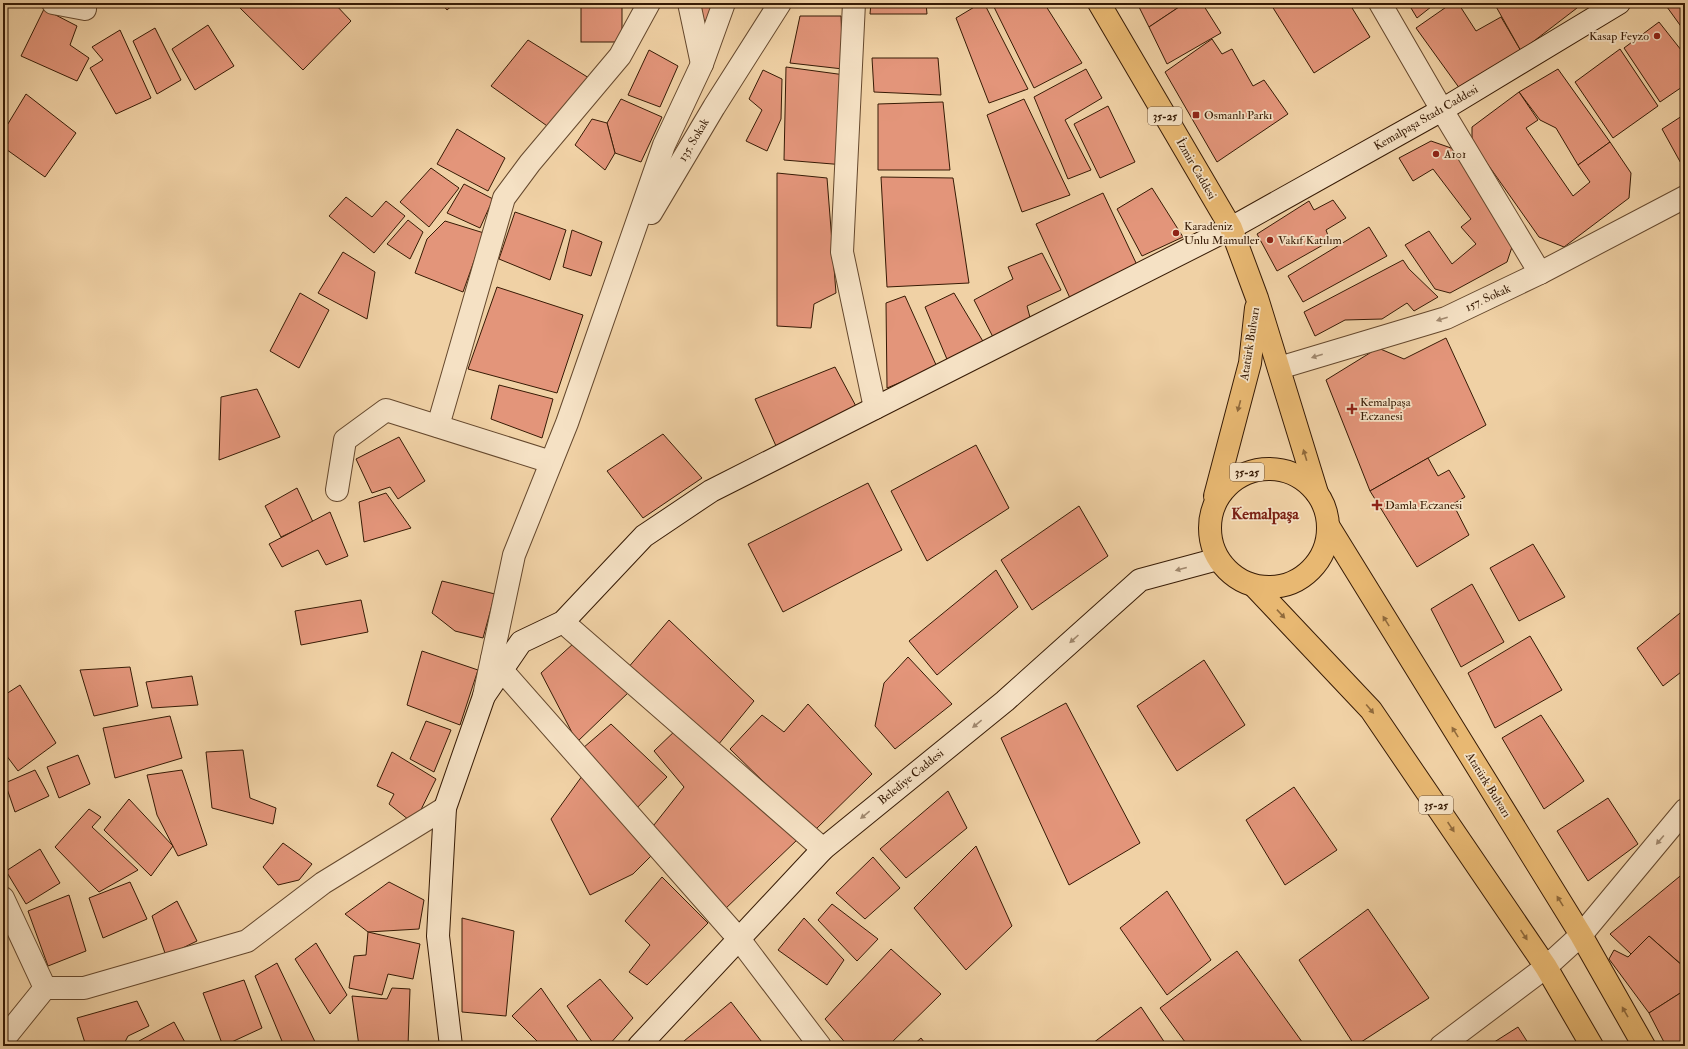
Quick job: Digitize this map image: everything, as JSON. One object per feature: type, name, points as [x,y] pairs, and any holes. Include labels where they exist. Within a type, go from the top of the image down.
[{"type":"main road","name":"İzmir Caddesi","points":[[1099,3],[1230,228],[1257,298]]},
{"type":"main road","name":"Atatürk Bulvarı","points":[[1257,298],[1317,493]]},
{"type":"main road","name":"Atatürk Bulvarı","points":[[1210,516],[1250,363],[1257,298]]},
{"type":"main road","name":"35-25","points":[[1254,586],[1272,587],[1290,583],[1306,574],[1318,561],[1326,544],[1328,527],[1325,509],[1317,493],[1303,479],[1285,470],[1265,468],[1246,472],[1230,482],[1217,497],[1210,516],[1209,531],[1212,546],[1218,559],[1228,571],[1254,586],[1371,710],[1546,967],[1592,1046]]},
{"type":"main road","name":"Atatürk Bulvarı","points":[[1328,527],[1581,935],[1644,1046]]},
{"type":"street","points":[[53,3],[85,9]]},
{"type":"street","points":[[438,426],[504,198],[530,163],[620,56],[649,3]]},
{"type":"street","points":[[689,3],[702,64]]},
{"type":"street","points":[[451,1046],[438,936],[445,808],[484,696],[497,665],[514,555],[551,462],[617,282],[664,145],[702,64],[724,3]]},
{"type":"street","name":"135. Sokak","points":[[617,282],[652,210],[714,107],[780,3]]},
{"type":"street","points":[[854,3],[842,252],[875,408]]},
{"type":"street","points":[[1380,3],[1442,110],[1540,273]]},
{"type":"street","name":"Kemalpaşa Stadı Caddesi","points":[[563,622],[644,536],[711,491],[1230,228],[1442,110],[1620,3]]},
{"type":"street","name":"157. Sokak","points":[[1279,368],[1446,318],[1540,273],[1685,198]]},
{"type":"street","points":[[337,490],[345,440],[386,410],[551,462]]},
{"type":"street","name":"Belediye Caddesi","points":[[639,1046],[823,849],[1005,701],[1140,580],[1218,559]]},
{"type":"street","points":[[497,665],[521,642],[563,622],[823,849]]},
{"type":"street","points":[[497,665],[739,938],[820,1046]]},
{"type":"street","points":[[45,988],[84,988],[247,941],[323,883],[445,808]]},
{"type":"street","points":[[1441,1046],[1546,967],[1581,935],[1685,810]]},
{"type":"street","points":[[3,898],[45,988]]},
{"type":"street","points":[[3,1040],[45,988]]},
{"type":"building","points":[[243,3],[334,3],[351,21],[303,70],[239,7]]},
{"type":"building","points":[[441,3],[455,3],[447,10]]},
{"type":"building","points":[[581,3],[622,3],[622,42],[581,42]]},
{"type":"building","points":[[698,3],[715,3],[704,25]]},
{"type":"building","points":[[871,3],[926,3],[927,14],[870,14]]},
{"type":"building","points":[[981,3],[984,3],[1028,89],[989,103],[956,18]]},
{"type":"building","points":[[992,3],[1044,3],[1082,63],[1034,88]]},
{"type":"building","points":[[1137,3],[1185,3],[1149,27]]},
{"type":"building","points":[[1185,3],[1202,3],[1221,33],[1167,64],[1149,27]]},
{"type":"building","points":[[1270,3],[1349,3],[1370,37],[1314,73]]},
{"type":"building","points":[[1408,3],[1436,3],[1417,18]]},
{"type":"building","points":[[1452,3],[1458,3],[1476,31],[1501,17],[1521,51],[1460,89],[1416,28]]},
{"type":"building","points":[[1494,3],[1573,3],[1577,8],[1521,51]]},
{"type":"building","points":[[1673,3],[1685,3],[1685,32],[1667,7]]},
{"type":"building","points":[[44,9],[77,26],[70,45],[89,58],[77,81],[21,56]]},
{"type":"building","points":[[800,16],[841,16],[843,69],[790,63]]},
{"type":"building","points":[[1659,22],[1685,55],[1685,85],[1660,102],[1624,48]]},
{"type":"building","points":[[208,25],[234,66],[195,90],[172,49]]},
{"type":"building","points":[[155,28],[181,80],[157,94],[133,41]]},
{"type":"building","points":[[120,30],[151,98],[116,114],[90,68],[103,60],[92,47]]},
{"type":"building","points":[[1212,39],[1222,54],[1232,49],[1253,86],[1264,80],[1288,114],[1217,162],[1165,72]]},
{"type":"building","points":[[528,40],[589,78],[550,128],[491,86]]},
{"type":"building","points":[[1620,49],[1658,106],[1613,138],[1575,82]]},
{"type":"building","points":[[649,50],[678,66],[660,107],[628,95]]},
{"type":"building","points":[[872,58],[938,58],[941,95],[874,92]]},
{"type":"building","points":[[786,67],[845,75],[845,165],[784,160]]},
{"type":"building","points":[[1086,69],[1102,98],[1065,120],[1091,170],[1068,179],[1034,97]]},
{"type":"building","points":[[1558,69],[1610,142],[1578,165],[1556,128],[1540,120],[1519,92]]},
{"type":"building","points":[[763,70],[782,79],[781,119],[767,151],[746,141],[762,110],[749,99]]},
{"type":"building","points":[[1519,92],[1538,120],[1526,128],[1573,196],[1590,182],[1578,165],[1610,142],[1631,173],[1629,198],[1564,247],[1539,237],[1472,142],[1472,127]]},
{"type":"building","points":[[26,94],[76,133],[45,177],[3,147],[3,132]]},
{"type":"building","points":[[621,99],[662,117],[641,162],[615,153],[607,123]]},
{"type":"building","points":[[1024,99],[1070,195],[1022,212],[987,115]]},
{"type":"building","points":[[943,102],[950,170],[878,170],[878,104]]},
{"type":"building","points":[[1108,106],[1135,162],[1100,178],[1074,124]]},
{"type":"building","points":[[1685,114],[1685,165],[1683,167],[1662,129]]},
{"type":"building","points":[[592,119],[607,123],[615,153],[605,170],[575,145]]},
{"type":"building","points":[[457,129],[505,158],[488,191],[437,164]]},
{"type":"building","points":[[1431,141],[1454,149],[1514,241],[1507,262],[1450,293],[1435,289],[1405,245],[1429,231],[1452,264],[1476,244],[1461,227],[1471,219],[1433,169],[1413,181],[1399,158]]},
{"type":"building","points":[[431,168],[459,188],[429,227],[400,202]]},
{"type":"building","points":[[777,173],[827,178],[836,293],[814,304],[811,328],[777,326]]},
{"type":"building","points":[[881,177],[953,178],[969,283],[887,287]]},
{"type":"building","points":[[464,184],[493,199],[480,228],[447,213]]},
{"type":"building","points":[[1152,188],[1183,237],[1142,256],[1117,209]]},
{"type":"building","points":[[1103,193],[1137,265],[1070,298],[1036,224]]},
{"type":"building","points":[[346,197],[372,217],[386,201],[405,216],[374,253],[329,216]]},
{"type":"building","points":[[1333,200],[1346,218],[1326,230],[1330,241],[1277,271],[1257,234],[1309,201],[1314,210]]},
{"type":"building","points":[[515,212],[566,230],[550,280],[499,259]]},
{"type":"building","points":[[408,220],[423,232],[410,259],[387,244]]},
{"type":"building","points":[[445,221],[484,233],[463,292],[415,273],[427,239]]},
{"type":"building","points":[[1369,227],[1387,256],[1303,302],[1288,276]]},
{"type":"building","points":[[572,230],[602,242],[591,276],[563,267]]},
{"type":"building","points":[[343,252],[375,272],[367,319],[318,293]]},
{"type":"building","points":[[1042,253],[1061,290],[1027,306],[1031,321],[994,339],[974,300],[1013,279],[1008,267]]},
{"type":"building","points":[[1403,260],[1409,269],[1438,297],[1414,311],[1407,303],[1382,319],[1345,320],[1315,336],[1304,312]]},
{"type":"building","points":[[497,287],[583,315],[557,393],[468,369]]},
{"type":"building","points":[[300,293],[329,310],[299,368],[270,351]]},
{"type":"building","points":[[954,293],[984,343],[949,364],[925,307]]},
{"type":"building","points":[[905,296],[937,367],[887,388],[886,303]]},
{"type":"building","points":[[1446,338],[1486,425],[1370,491],[1326,380],[1378,348],[1404,359]]},
{"type":"building","points":[[835,367],[858,410],[776,446],[755,399]]},
{"type":"building","points":[[499,385],[553,399],[542,438],[491,419]]},
{"type":"building","points":[[257,389],[280,437],[219,460],[221,397]]},
{"type":"building","points":[[663,434],[702,478],[643,518],[607,471]]},
{"type":"building","points":[[399,437],[425,481],[398,499],[390,487],[372,493],[356,459]]},
{"type":"building","points":[[976,445],[1009,508],[927,561],[891,491]]},
{"type":"building","points":[[1428,458],[1438,476],[1449,470],[1465,497],[1453,504],[1469,535],[1417,567],[1370,491]]},
{"type":"building","points":[[868,483],[902,550],[783,612],[748,544]]},
{"type":"building","points":[[297,488],[313,522],[281,537],[265,506]]},
{"type":"building","points":[[386,493],[411,528],[364,542],[359,502]]},
{"type":"building","points":[[1079,506],[1108,556],[1032,610],[1001,560]]},
{"type":"building","points":[[330,512],[348,556],[326,565],[318,550],[282,567],[269,544]]},
{"type":"building","points":[[1533,544],[1565,597],[1519,621],[1490,568]]},
{"type":"building","points":[[996,570],[1018,607],[937,675],[909,641]]},
{"type":"building","points":[[442,581],[495,594],[483,638],[455,631],[432,613]]},
{"type":"building","points":[[1472,584],[1504,642],[1461,667],[1431,609]]},
{"type":"building","points":[[361,600],[368,632],[301,645],[295,611]]},
{"type":"building","points":[[1685,609],[1685,669],[1663,686],[1637,648]]},
{"type":"building","points":[[669,620],[754,701],[718,745],[627,669]]},
{"type":"building","points":[[1530,636],[1562,690],[1495,728],[1468,673]]},
{"type":"building","points":[[574,643],[630,691],[577,742],[541,673]]},
{"type":"building","points":[[422,651],[478,670],[460,725],[407,705]]},
{"type":"building","points":[[908,657],[952,704],[895,749],[875,726],[884,683]]},
{"type":"building","points":[[1204,660],[1245,725],[1177,771],[1137,706]]},
{"type":"building","points":[[130,667],[138,706],[94,716],[80,670]]},
{"type":"building","points":[[192,676],[198,705],[152,708],[146,682]]},
{"type":"building","points":[[20,685],[56,743],[18,771],[3,751],[3,696]]},
{"type":"building","points":[[1066,703],[1140,843],[1069,885],[1001,738]]},
{"type":"building","points":[[808,704],[872,774],[814,831],[730,749],[762,715],[784,732]]},
{"type":"building","points":[[1541,715],[1584,781],[1544,809],[1502,738]]},
{"type":"building","points":[[170,716],[182,758],[115,778],[103,728]]},
{"type":"building","points":[[426,721],[451,730],[434,772],[410,759]]},
{"type":"building","points":[[611,724],[667,777],[632,813],[583,748]]},
{"type":"building","points":[[678,728],[798,839],[724,910],[650,830],[684,787],[654,751]]},
{"type":"building","points":[[243,750],[250,798],[276,808],[273,824],[212,808],[206,752]]},
{"type":"building","points":[[392,752],[436,779],[414,824],[389,804],[394,794],[377,786]]},
{"type":"building","points":[[78,755],[90,784],[59,798],[47,767]]},
{"type":"building","points":[[35,770],[49,796],[15,812],[5,783]]},
{"type":"building","points":[[182,770],[207,845],[178,856],[157,815],[147,775]]},
{"type":"building","points":[[585,772],[656,851],[633,874],[590,895],[551,819]]},
{"type":"building","points":[[1294,787],[1337,850],[1285,885],[1246,820]]},
{"type":"building","points":[[948,791],[967,828],[906,878],[880,849]]},
{"type":"building","points":[[1608,798],[1638,844],[1588,881],[1557,831]]},
{"type":"building","points":[[129,799],[173,846],[151,876],[104,830]]},
{"type":"building","points":[[89,809],[101,817],[92,827],[138,870],[99,892],[55,847]]},
{"type":"building","points":[[283,843],[312,864],[299,880],[278,885],[263,867]]},
{"type":"building","points":[[976,846],[1012,926],[966,970],[914,908]]},
{"type":"building","points":[[40,849],[60,883],[26,904],[6,871]]},
{"type":"building","points":[[873,857],[900,888],[865,919],[836,893]]},
{"type":"building","points":[[1685,872],[1685,962],[1682,965],[1649,936],[1631,954],[1610,934]]},
{"type":"building","points":[[662,877],[708,923],[647,985],[629,972],[650,945],[625,921]]},
{"type":"building","points":[[130,882],[147,919],[103,938],[89,898]]},
{"type":"building","points":[[389,882],[424,900],[419,929],[368,932],[345,914]]},
{"type":"building","points":[[1167,891],[1211,960],[1167,995],[1120,928]]},
{"type":"building","points":[[69,895],[86,951],[48,966],[28,911]]},
{"type":"building","points":[[177,901],[197,941],[166,956],[152,916]]},
{"type":"building","points":[[832,904],[878,939],[857,961],[818,920]]},
{"type":"building","points":[[1368,909],[1429,998],[1355,1046],[1299,960]]},
{"type":"building","points":[[462,918],[514,931],[506,1016],[462,1012]]},
{"type":"building","points":[[804,918],[844,960],[827,985],[778,950]]},
{"type":"building","points":[[368,932],[420,944],[413,979],[388,974],[382,995],[349,988],[354,956],[366,955]]},
{"type":"building","points":[[1649,936],[1685,968],[1685,990],[1649,1013],[1609,959],[1614,950],[1628,957]]},
{"type":"building","points":[[316,943],[347,995],[330,1014],[295,959]]},
{"type":"building","points":[[891,949],[941,994],[888,1046],[848,1046],[825,1019]]},
{"type":"building","points":[[1237,951],[1305,1046],[1188,1046],[1160,1008]]},
{"type":"building","points":[[277,963],[317,1046],[284,1046],[255,976]]},
{"type":"building","points":[[600,979],[633,1018],[608,1046],[595,1046],[567,1006]]},
{"type":"building","points":[[244,980],[262,1028],[223,1046],[203,993]]},
{"type":"building","points":[[392,988],[410,989],[408,1046],[359,1046],[352,996],[387,999]]},
{"type":"building","points":[[541,988],[581,1046],[542,1046],[512,1016]]},
{"type":"building","points":[[1685,990],[1685,1046],[1666,1046],[1649,1013]]},
{"type":"building","points":[[137,1001],[149,1026],[128,1036],[123,1046],[86,1046],[77,1018]]},
{"type":"building","points":[[731,1002],[765,1046],[678,1046]]},
{"type":"building","points":[[1141,1007],[1167,1046],[1089,1046]]},
{"type":"building","points":[[174,1022],[187,1046],[142,1046],[139,1041]]},
{"type":"building","points":[[1518,1027],[1530,1046],[1488,1046]]},
{"type":"building","points":[[921,1038],[927,1046],[912,1046]]},
{"type":"building","points":[[248,1041],[251,1046],[234,1046]]},
{"type":"place","name":"Kasap Feyzo","points":[[1657,36]]},
{"type":"place","name":"Osmanlı Parkı","points":[[1196,115]]},
{"type":"place","name":"A101","points":[[1436,154]]},
{"type":"place","name":"Karadeniz Unlu Mamuller","points":[[1176,233]]},
{"type":"place","name":"Vakıf Katılım","points":[[1270,240]]},
{"type":"place","name":"Kemalpaşa Eczanesi","points":[[1352,409]]},
{"type":"place","name":"Damla Eczanesi","points":[[1377,505]]},
{"type":"district","name":"Kemalpaşa","points":[[1265,514]]}]
